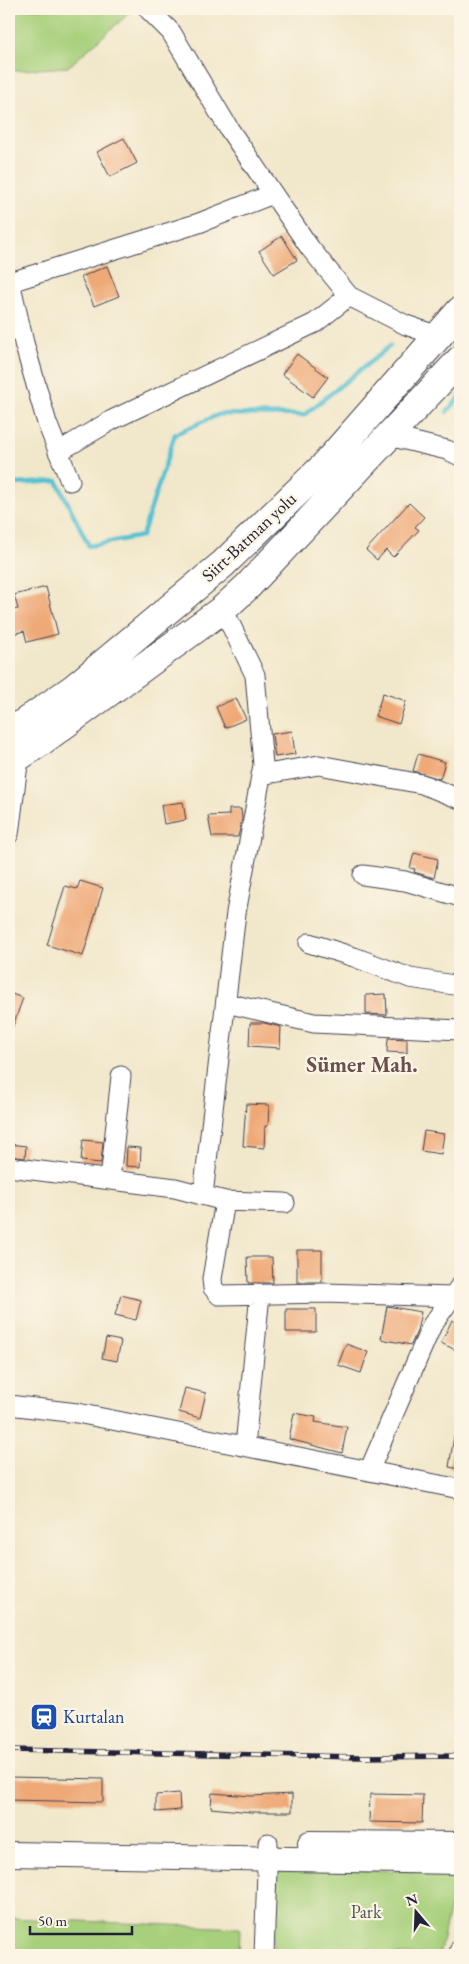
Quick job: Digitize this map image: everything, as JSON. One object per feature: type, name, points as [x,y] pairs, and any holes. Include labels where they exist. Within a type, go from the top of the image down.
[{"type":"highway","name":"Siirt-Batman yolu","points":[[12,751],[74,688],[223,564],[324,466],[460,311]]},
{"type":"highway","name":"Siirt-Batman yolu","points":[[12,751],[223,609],[248,586],[460,360]]},
{"type":"main road","points":[[9,1837],[460,1862]]},
{"type":"main road","points":[[9,1854],[268,1850],[460,1844]]},
{"type":"street","points":[[149,10],[171,32],[229,129],[272,194],[310,248],[349,296],[406,325],[438,336]]},
{"type":"street","points":[[70,481],[42,406],[24,343],[10,281],[199,223],[272,194]]},
{"type":"street","points":[[58,452],[112,420],[315,323],[349,296]]},
{"type":"street","points":[[389,436],[447,450],[460,456]]},
{"type":"street","points":[[202,1195],[236,913],[263,766],[254,675],[223,609]]},
{"type":"street","points":[[9,834],[12,751]]},
{"type":"street","points":[[262,775],[319,765],[422,784],[460,799]]},
{"type":"street","points":[[363,875],[405,881],[460,897]]},
{"type":"street","points":[[309,943],[354,956],[410,978],[460,986]]},
{"type":"street","points":[[226,1003],[314,1022],[460,1030]]},
{"type":"street","points":[[110,1180],[122,1076]]},
{"type":"street","points":[[9,1167],[175,1188],[225,1201],[285,1203]]},
{"type":"street","points":[[225,1201],[212,1279],[213,1288],[219,1295],[456,1292]]},
{"type":"street","points":[[369,1471],[432,1325],[456,1292]]},
{"type":"street","points":[[245,1446],[260,1294]]},
{"type":"street","points":[[9,1405],[77,1413],[460,1489]]},
{"type":"street","points":[[264,1955],[268,1850]]},
{"type":"street","points":[[459,1955],[460,1949]]},
{"type":"green space","points":[[9,9],[134,9],[68,67],[9,71]]},
{"type":"green space","name":"Park","points":[[275,1870],[458,1871],[439,1955],[273,1955]]},
{"type":"green space","points":[[9,1918],[240,1928],[239,1955],[9,1955]]},
{"type":"building","points":[[124,138],[137,163],[110,177],[97,152]]},
{"type":"building","points":[[282,236],[297,260],[274,274],[259,251]]},
{"type":"building","points":[[107,266],[119,296],[94,306],[81,277]]},
{"type":"building","points":[[297,354],[328,377],[313,397],[282,374]]},
{"type":"building","points":[[409,503],[424,517],[415,527],[419,530],[393,557],[386,550],[377,560],[366,550]]},
{"type":"building","points":[[46,587],[58,634],[27,642],[24,631],[9,635],[9,611],[18,609],[14,595]]},
{"type":"building","points":[[383,693],[406,701],[399,724],[375,716]]},
{"type":"building","points":[[236,698],[246,719],[225,728],[216,707]]},
{"type":"building","points":[[292,731],[295,754],[275,757],[272,734]]},
{"type":"building","points":[[418,754],[445,762],[440,779],[413,771]]},
{"type":"building","points":[[183,802],[186,820],[164,824],[161,805]]},
{"type":"building","points":[[229,809],[241,809],[242,819],[238,837],[212,837],[208,816],[229,815]]},
{"type":"building","points":[[414,853],[438,859],[434,878],[414,872],[415,869],[410,868]]},
{"type":"building","points":[[80,881],[103,888],[83,956],[47,945],[65,886],[77,889]]},
{"type":"building","points":[[9,993],[23,998],[10,1034],[9,1034]]},
{"type":"building","points":[[386,994],[387,1015],[366,1014],[366,995]]},
{"type":"building","points":[[250,1023],[264,1023],[281,1027],[280,1048],[249,1046]]},
{"type":"building","points":[[388,1038],[407,1039],[407,1053],[387,1052]]},
{"type":"building","points":[[246,1104],[269,1105],[268,1126],[265,1126],[264,1148],[243,1146]]},
{"type":"building","points":[[424,1131],[444,1134],[441,1154],[421,1151]]},
{"type":"building","points":[[83,1140],[103,1142],[101,1163],[81,1161]]},
{"type":"building","points":[[9,1144],[26,1146],[25,1158],[9,1156]]},
{"type":"building","points":[[127,1147],[141,1148],[140,1167],[126,1166]]},
{"type":"building","points":[[297,1250],[322,1250],[322,1282],[297,1282]]},
{"type":"building","points":[[247,1257],[272,1257],[273,1283],[248,1283]]},
{"type":"building","points":[[121,1295],[141,1300],[136,1320],[115,1315]]},
{"type":"building","points":[[387,1306],[421,1312],[417,1331],[411,1345],[381,1339]]},
{"type":"building","points":[[286,1309],[316,1309],[316,1332],[286,1332]]},
{"type":"building","points":[[452,1320],[460,1324],[460,1352],[441,1343]]},
{"type":"building","points":[[106,1338],[121,1341],[117,1361],[102,1358]]},
{"type":"building","points":[[346,1344],[368,1352],[361,1373],[338,1365]]},
{"type":"building","points":[[185,1388],[206,1393],[200,1418],[179,1412]]},
{"type":"building","points":[[294,1413],[316,1417],[315,1422],[347,1427],[342,1453],[289,1439]]},
{"type":"building","points":[[454,1436],[460,1437],[460,1469],[449,1467]]},
{"type":"building","name":"Kurtalan","points":[[9,1777],[103,1779],[103,1802],[9,1800]]},
{"type":"building","points":[[179,1793],[180,1810],[156,1812],[156,1795]]},
{"type":"building","points":[[212,1793],[251,1796],[292,1794],[292,1812],[251,1812],[211,1808]]},
{"type":"building","points":[[370,1794],[423,1795],[422,1823],[369,1822]]},
{"type":"waterway","points":[[9,489],[16,484],[57,481],[89,546],[142,536],[175,434],[220,414],[304,415],[390,346]]},
{"type":"waterway","points":[[447,412],[460,397]]},
{"type":"railway","points":[[9,1750],[361,1757],[460,1756]]},
{"type":"place","name":"Kurtalan","points":[[44,1717]]},
{"type":"district","name":"Sümer Mah.","points":[[362,1064]]}]
